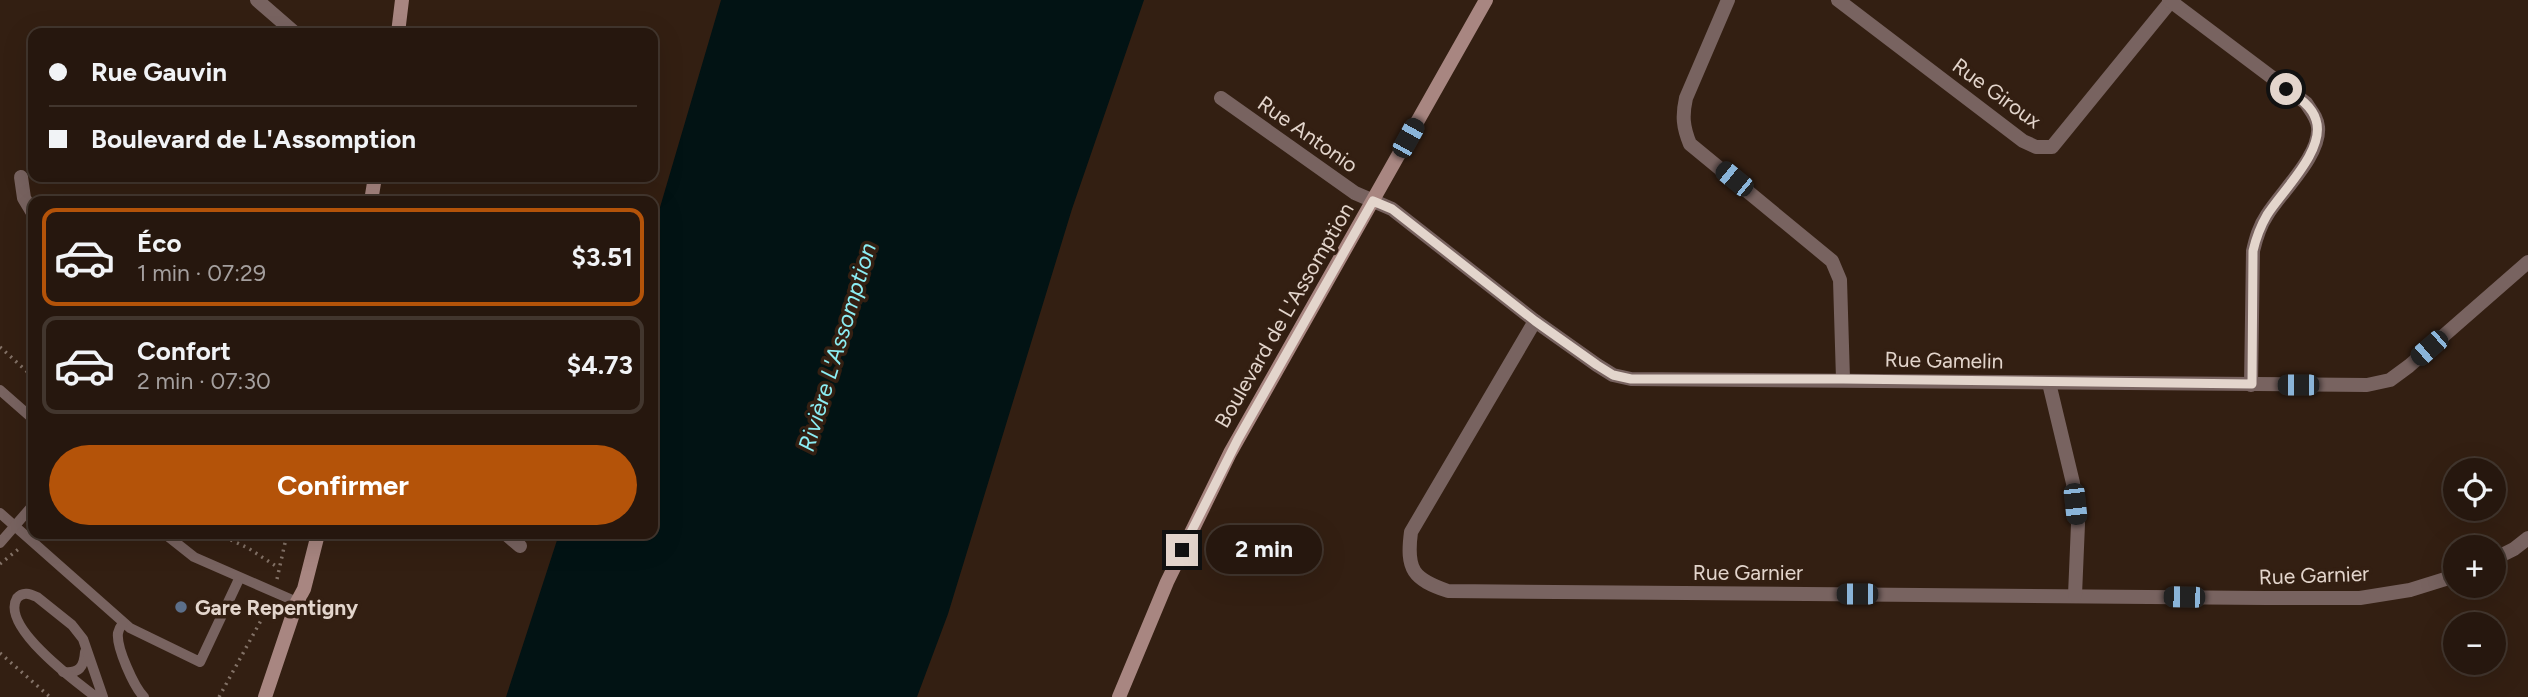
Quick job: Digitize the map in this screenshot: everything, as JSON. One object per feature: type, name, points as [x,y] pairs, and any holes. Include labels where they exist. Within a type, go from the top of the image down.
[{"type":"street","points":[[257,0],[289,28]]},
{"type":"street","points":[[399,28],[402,0]]},
{"type":"street","name":"Boulevard de L'Assomption","points":[[1119,697],[1163,592],[1213,486],[1486,0]]},
{"type":"street","points":[[1728,0],[1686,99],[1683,127],[1690,144],[1832,261],[1840,280],[1843,379]]},
{"type":"street","name":"Rue Giroux","points":[[1838,0],[2023,141],[2036,147],[2052,147],[2170,1]]},
{"type":"street","points":[[2170,1],[2305,103],[2316,117],[2316,143],[2256,235],[2253,251],[2252,384]]},
{"type":"street","name":"Rue Antonio","points":[[1221,98],[1328,174],[1373,201]]},
{"type":"street","points":[[21,177],[24,198],[28,205]]},
{"type":"street","name":"Rue Gamelin","points":[[1373,201],[1392,209],[1535,321],[1613,375],[1631,379],[2367,385],[2390,380],[2528,262]]},
{"type":"street","name":"Rue Garnier","points":[[1535,321],[1411,533],[1408,554],[1412,568],[1425,583],[1448,591],[2360,597],[2410,590],[2443,580]]},
{"type":"street","points":[[2049,383],[2073,483],[2078,524],[2075,595]]},
{"type":"street","points":[[2506,553],[2528,538]]},
{"type":"street","points":[[265,697],[297,602],[304,589],[317,539]]},
{"type":"street","points":[[512,539],[520,546]]},
{"type":"lane","points":[[0,390],[28,415]]},
{"type":"lane","points":[[0,543],[28,511]]},
{"type":"lane","points":[[0,513],[123,623],[138,633],[200,662],[239,579]]},
{"type":"lane","points":[[171,539],[194,557],[239,579],[297,602]]},
{"type":"lane","points":[[96,697],[63,672],[17,626],[12,612],[16,599],[26,594],[37,597],[72,625],[83,639],[103,697]]},
{"type":"lane","points":[[123,623],[118,630],[118,638],[136,688],[144,697]]},
{"type":"lane","points":[[63,672],[74,673],[82,666],[85,645]]},
{"type":"path","points":[[0,347],[28,372]]},
{"type":"path","points":[[229,539],[279,568]]},
{"type":"path","points":[[277,579],[287,539]]},
{"type":"path","points":[[0,564],[22,545]]},
{"type":"path","points":[[219,697],[270,605]]},
{"type":"path","points":[[0,653],[50,697]]},
{"type":"water","name":"Rivière L'Assomption","points":[[721,0],[1144,0],[1072,209],[948,614],[917,697],[506,697],[557,539],[658,539],[658,214]]},
{"type":"place","name":"Gare Repentigny","points":[[181,607]]},
{"type":"route","points":[[1182,550],[1238,439],[1373,201],[1392,209],[1535,321],[1597,365],[1613,375],[1631,379],[2252,384],[2253,251],[2256,235],[2267,215],[2304,165],[2316,143],[2318,130],[2316,117],[2305,103],[2286,89]]}]
